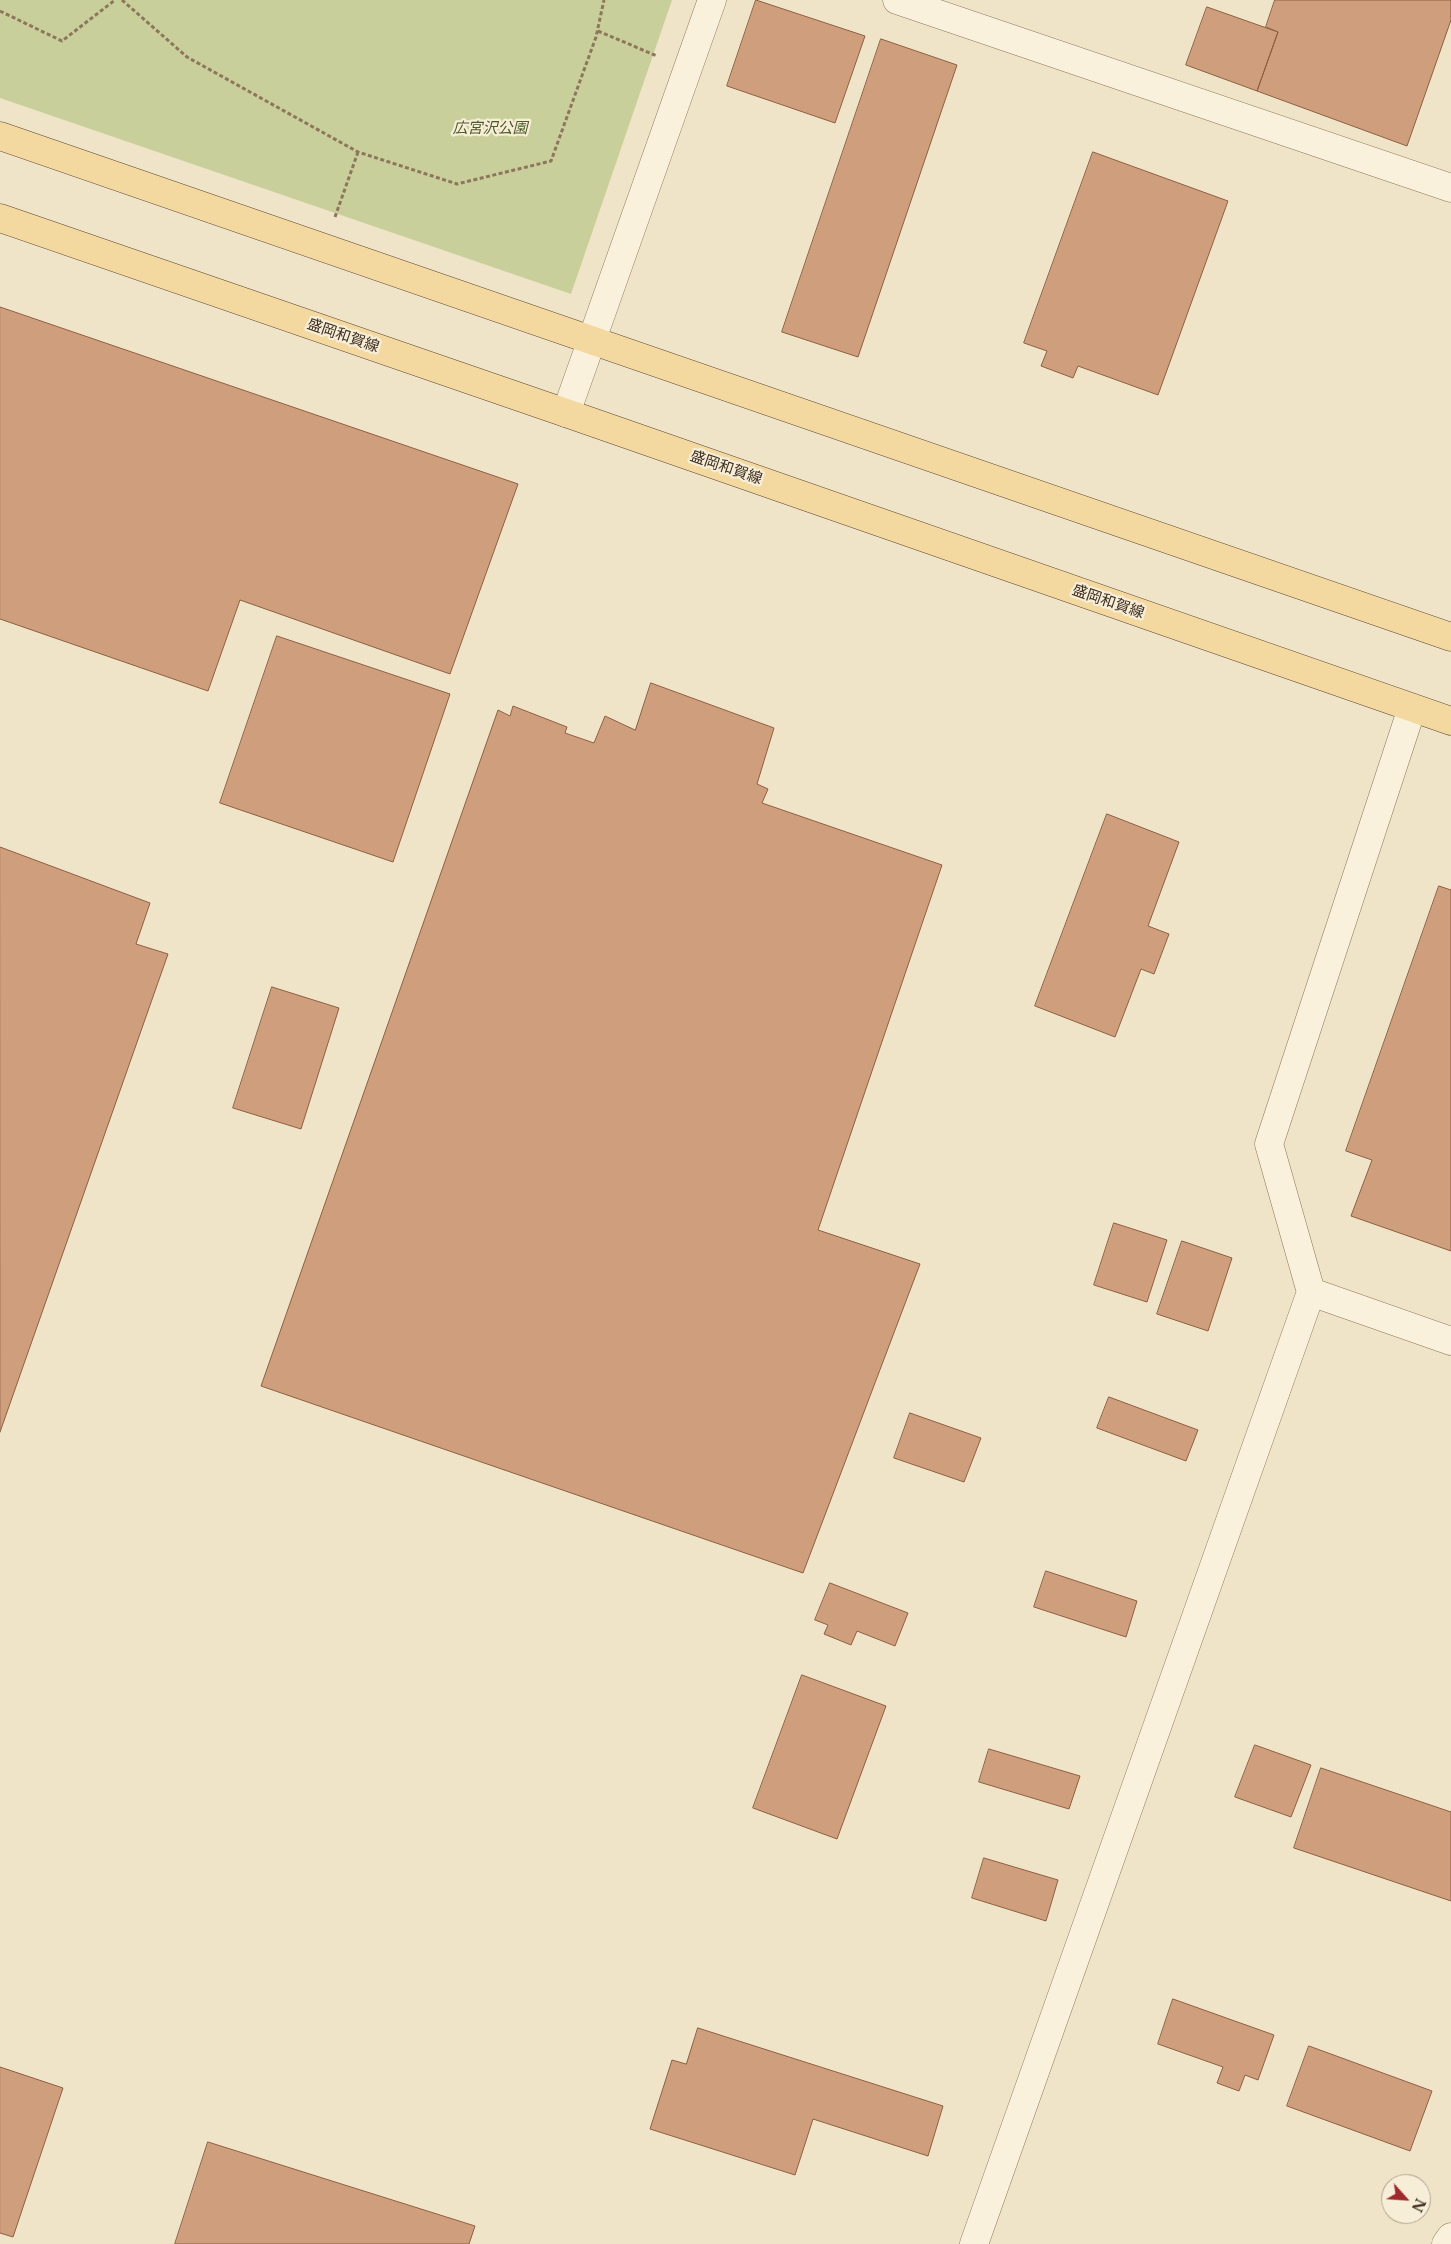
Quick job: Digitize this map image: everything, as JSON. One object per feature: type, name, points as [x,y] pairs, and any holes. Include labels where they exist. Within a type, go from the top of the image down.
[{"type":"main road","points":[[0,136],[592,342],[1451,637]]},
{"type":"main road","name":"盛岡和賀線","points":[[0,218],[566,412],[1451,721]]},
{"type":"street","points":[[566,412],[712,0]]},
{"type":"street","points":[[897,0],[1451,188]]},
{"type":"street","points":[[974,2244],[1311,1292],[1269,1144],[1412,708]]},
{"type":"street","points":[[1311,1292],[1451,1341]]},
{"type":"street","points":[[1446,2244],[1451,2237]]},
{"type":"path","points":[[0,11],[62,40],[116,0]]},
{"type":"path","points":[[122,0],[186,57],[358,152],[457,184],[551,161],[598,31],[604,0]]},
{"type":"path","points":[[598,31],[688,69]]},
{"type":"path","points":[[324,249],[358,152]]},
{"type":"green space","name":"広宮沢公園","points":[[0,0],[672,0],[571,294],[0,98]]},
{"type":"building","points":[[756,0],[865,36],[835,123],[727,86]]},
{"type":"building","points":[[1275,0],[1451,0],[1451,20],[1407,146],[1257,91],[1278,32],[1266,27]]},
{"type":"building","points":[[1207,7],[1278,32],[1257,91],[1186,65]]},
{"type":"building","points":[[881,39],[957,65],[858,357],[782,332]]},
{"type":"building","points":[[1093,152],[1228,201],[1158,395],[1078,366],[1073,378],[1041,366],[1047,351],[1024,343]]},
{"type":"building","points":[[0,307],[518,484],[450,674],[240,600],[208,691],[0,619]]},
{"type":"building","points":[[277,636],[450,694],[393,862],[220,803]]},
{"type":"building","points":[[651,683],[774,728],[757,784],[768,789],[762,803],[942,865],[818,1230],[920,1264],[803,1573],[261,1386],[498,710],[510,716],[513,706],[567,727],[565,733],[594,743],[605,716],[635,730]]},
{"type":"building","points":[[1107,814],[1179,842],[1148,926],[1169,934],[1154,974],[1141,969],[1115,1037],[1035,1006]]},
{"type":"building","points":[[0,847],[150,903],[136,944],[168,954],[0,1432]]},
{"type":"building","points":[[1439,886],[1451,890],[1451,1251],[1351,1216],[1372,1160],[1346,1151]]},
{"type":"building","points":[[272,987],[339,1008],[301,1129],[233,1108]]},
{"type":"building","points":[[1114,1223],[1167,1240],[1147,1302],[1094,1285]]},
{"type":"building","points":[[1182,1241],[1232,1258],[1208,1331],[1157,1314]]},
{"type":"building","points":[[1109,1397],[1198,1430],[1186,1461],[1097,1428]]},
{"type":"building","points":[[910,1413],[981,1438],[964,1482],[894,1458]]},
{"type":"building","points":[[1046,1571],[1137,1601],[1126,1637],[1034,1607]]},
{"type":"building","points":[[830,1583],[908,1613],[895,1646],[857,1631],[851,1645],[824,1634],[828,1625],[815,1620]]},
{"type":"building","points":[[802,1675],[886,1706],[837,1839],[753,1808]]},
{"type":"building","points":[[1255,1745],[1311,1765],[1291,1817],[1235,1797]]},
{"type":"building","points":[[989,1749],[1080,1776],[1069,1809],[979,1782]]},
{"type":"building","points":[[1321,1768],[1451,1812],[1451,1901],[1294,1848]]},
{"type":"building","points":[[984,1858],[1058,1880],[1046,1921],[972,1898]]},
{"type":"building","points":[[1173,1999],[1274,2035],[1258,2080],[1245,2075],[1239,2091],[1217,2083],[1223,2067],[1158,2044]]},
{"type":"building","points":[[698,2028],[943,2106],[928,2156],[813,2119],[795,2175],[650,2129],[672,2060],[686,2064]]},
{"type":"building","points":[[1309,2046],[1432,2091],[1410,2151],[1287,2106]]},
{"type":"building","points":[[0,2067],[63,2088],[13,2237],[0,2233]]},
{"type":"building","points":[[208,2142],[475,2226],[469,2244],[175,2244]]}]
